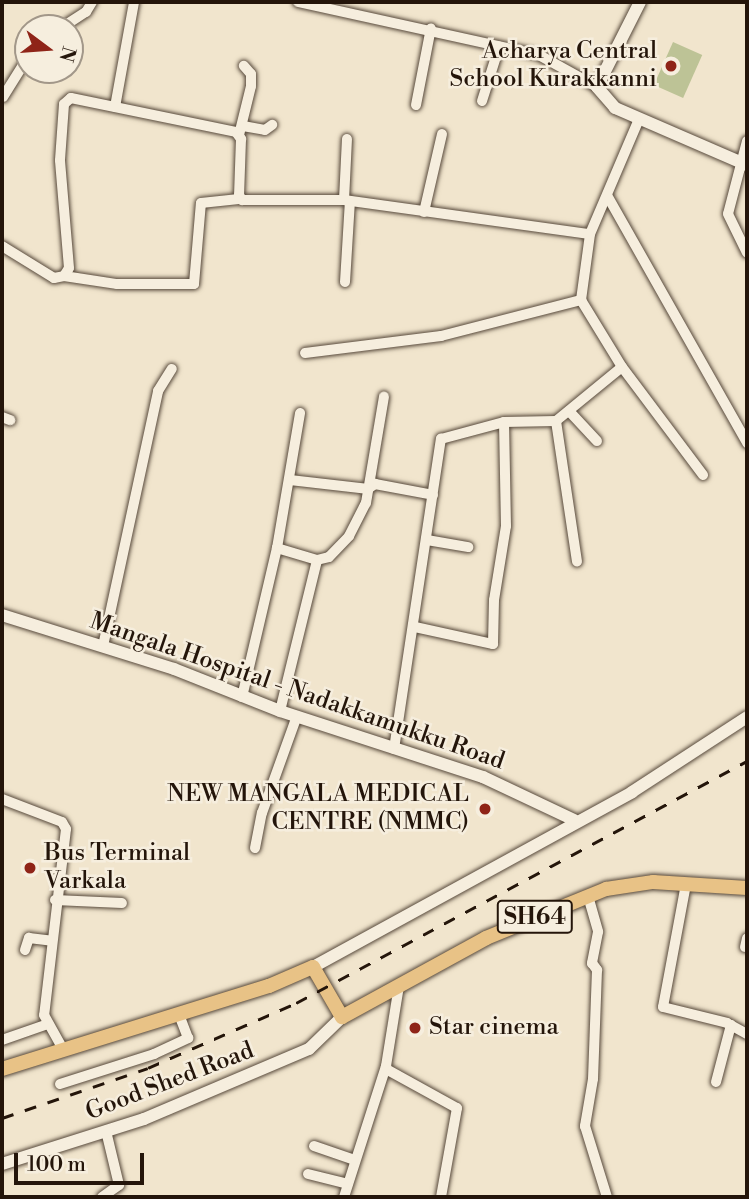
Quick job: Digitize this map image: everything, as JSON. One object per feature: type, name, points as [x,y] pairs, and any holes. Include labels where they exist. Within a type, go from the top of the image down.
[{"type":"main road","points":[[640,2],[597,87],[615,108],[744,163]]},
{"type":"main road","name":"Mangala Hospital - Nadakkamukku Road","points":[[2,615],[103,646],[280,711],[483,777],[574,820]]},
{"type":"main road","points":[[2,1069],[179,1015],[313,967],[574,820],[632,792],[747,717]]},
{"type":"main road","name":"SH64","points":[[342,1017],[486,938],[588,896],[653,882],[747,888]]},
{"type":"main road","points":[[313,967],[342,1017]]},
{"type":"main road","name":"Good Shed Road","points":[[2,1164],[106,1131],[309,1049],[342,1017]]},
{"type":"street","points":[[115,107],[134,2]]},
{"type":"street","points":[[298,2],[431,29],[539,55],[597,87]]},
{"type":"street","points":[[416,105],[431,29]]},
{"type":"street","points":[[482,101],[499,47]]},
{"type":"street","points":[[239,198],[241,130],[251,79],[244,66]]},
{"type":"street","points":[[3,97],[14,79]]},
{"type":"street","points":[[64,276],[69,268],[60,160],[64,104],[71,98],[241,130],[265,130],[272,125]]},
{"type":"street","points":[[639,119],[590,234],[581,300],[622,367],[703,475]]},
{"type":"street","points":[[424,212],[442,134]]},
{"type":"street","points":[[345,282],[347,139]]},
{"type":"street","points":[[747,141],[744,163],[728,214],[747,253]]},
{"type":"street","points":[[608,197],[747,443]]},
{"type":"street","points":[[2,246],[54,278],[64,276],[117,284],[194,285],[201,203],[239,198],[347,200],[590,234]]},
{"type":"street","points":[[305,353],[441,337],[581,300]]},
{"type":"street","points":[[394,749],[415,627],[441,439],[504,422],[556,421],[622,367]]},
{"type":"street","points":[[103,646],[158,391],[172,369]]},
{"type":"street","points":[[278,548],[317,560],[329,557],[349,536],[368,489],[384,397]]},
{"type":"street","points":[[569,411],[597,441]]},
{"type":"street","points":[[242,697],[278,548],[300,413]]},
{"type":"street","points":[[556,421],[577,561]]},
{"type":"street","points":[[415,627],[493,644],[494,600],[506,526],[504,422]]},
{"type":"street","points":[[290,480],[368,489],[375,484],[433,495]]},
{"type":"street","points":[[426,540],[468,547]]},
{"type":"street","points":[[280,711],[317,560]]},
{"type":"street","points":[[255,848],[262,814],[297,716]]},
{"type":"street","points":[[2,799],[66,827],[55,900],[44,1015],[65,1051]]},
{"type":"street","points":[[685,884],[663,1007],[732,1025],[747,1034]]},
{"type":"street","points":[[588,896],[598,932],[592,963],[597,970],[593,1079],[584,1126],[607,1197]]},
{"type":"street","points":[[55,900],[122,903]]},
{"type":"street","points":[[25,950],[29,938],[52,942]]},
{"type":"street","points":[[344,1197],[386,1069],[399,986]]},
{"type":"street","points":[[60,1084],[154,1054],[188,1038],[179,1015]]},
{"type":"street","points":[[2,1040],[48,1024]]},
{"type":"street","points":[[716,1082],[732,1025]]},
{"type":"street","points":[[386,1069],[457,1108],[441,1197]]},
{"type":"street","points":[[102,1197],[119,1185],[106,1131]]},
{"type":"street","points":[[314,1146],[355,1160]]},
{"type":"street","points":[[308,1174],[348,1184]]},
{"type":"green space","points":[[673,42],[702,55],[683,98],[654,85]]},
{"type":"railway","points":[[2,1118],[148,1068],[296,1003],[747,761]]},
{"type":"place","name":"Acharya Central School Kurakkanni","points":[[671,66]]},
{"type":"place","name":"NEW MANGALA MEDICAL CENTRE (NMMC)","points":[[485,809]]},
{"type":"place","name":"Bus Terminal Varkala","points":[[30,868]]},
{"type":"place","name":"Star cinema","points":[[415,1028]]}]
